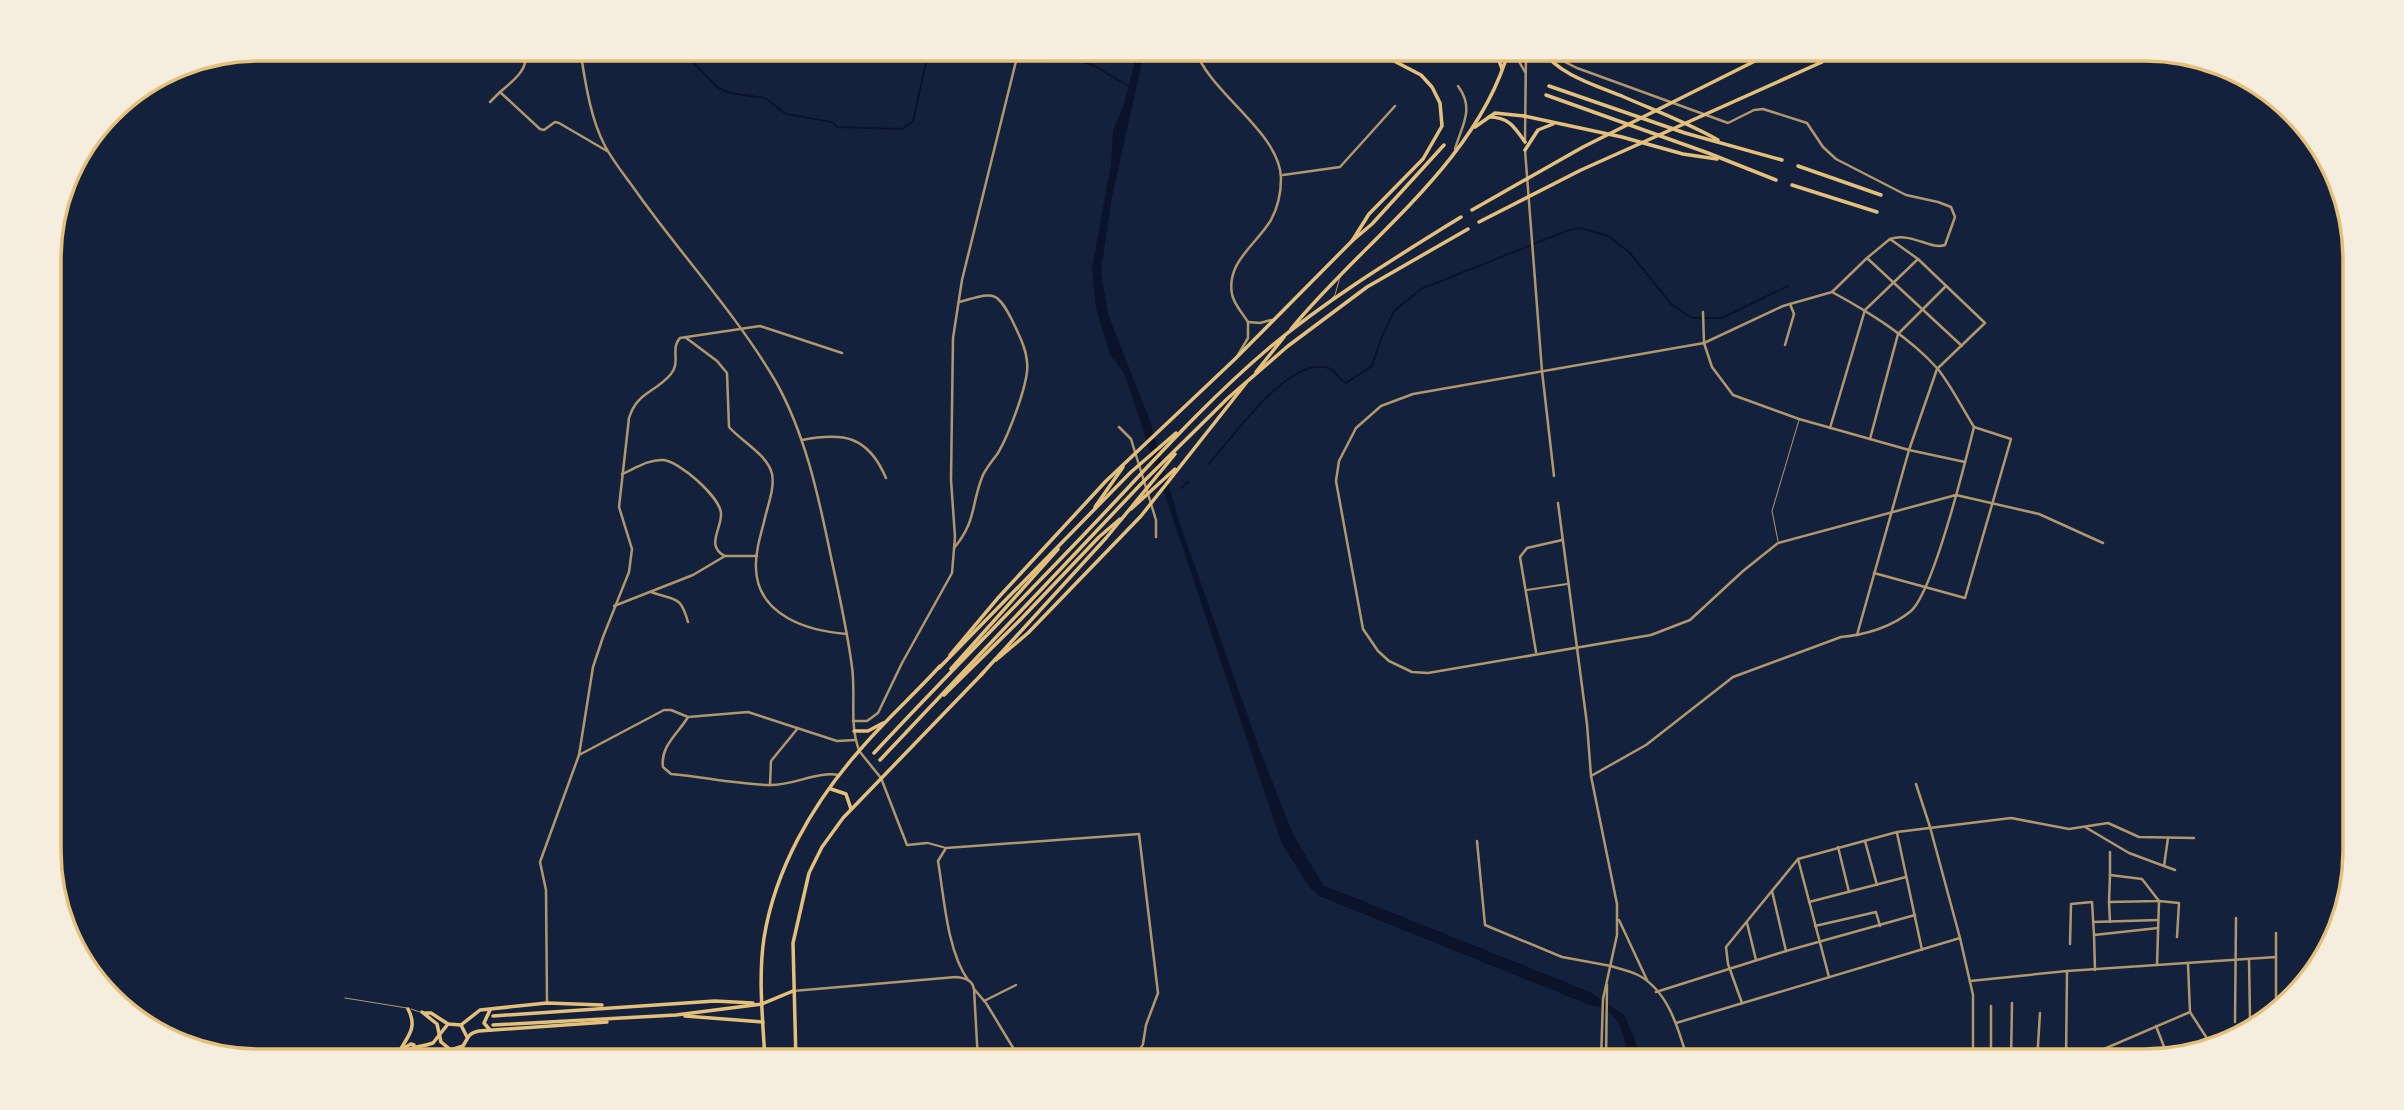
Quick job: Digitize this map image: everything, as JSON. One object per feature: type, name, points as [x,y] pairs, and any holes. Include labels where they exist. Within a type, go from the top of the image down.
[{"type":"main road","points":[[1352,241],[1369,214],[1423,159],[1442,126],[1440,103],[1432,87],[1421,75],[1395,61]]},
{"type":"main road","points":[[1499,61],[1502,69]]},
{"type":"main road","points":[[1471,131],[1505,61]]},
{"type":"main road","points":[[1551,61],[1568,74],[1696,128],[1726,145]]},
{"type":"main road","points":[[1472,210],[1583,147],[1753,61]]},
{"type":"main road","points":[[1479,222],[1581,170],[1822,62]]},
{"type":"main road","points":[[1549,86],[1726,145],[1782,160]]},
{"type":"main road","points":[[1546,95],[1776,180]]},
{"type":"main road","points":[[981,675],[1028,633],[1147,508],[1301,317],[1486,117],[1499,112],[1524,116],[1622,137],[1683,154],[1720,159]]},
{"type":"main road","points":[[1486,117],[1498,117],[1508,121],[1525,142]]},
{"type":"main road","points":[[1525,150],[1538,130],[1555,123]]},
{"type":"main road","points":[[874,753],[1094,508],[1132,455],[1174,419],[1372,224],[1444,145]]},
{"type":"main road","points":[[1798,166],[1881,195]]},
{"type":"main road","points":[[1792,186],[1877,212]]},
{"type":"main road","points":[[764,1049],[762,1004],[764,941],[772,902],[803,829],[859,750],[1131,472],[1252,363],[1361,279],[1461,217]]},
{"type":"main road","points":[[944,695],[1199,426],[1261,368],[1367,287],[1468,229]]},
{"type":"main road","points":[[948,673],[1070,549],[1190,420]]},
{"type":"main road","points":[[795,1049],[793,943],[809,873],[822,847],[851,809],[981,675],[1106,538],[1199,426]]},
{"type":"main road","points":[[939,668],[996,599],[1128,460]]},
{"type":"main road","points":[[880,760],[1100,537],[1182,463]]},
{"type":"main road","points":[[854,731],[876,729],[894,716]]},
{"type":"main road","points":[[830,788],[846,794],[851,809]]},
{"type":"main road","points":[[493,1025],[676,1016],[762,1004],[793,991]]},
{"type":"main road","points":[[493,1016],[715,1001],[762,1004]]},
{"type":"main road","points":[[422,1013],[431,1013],[448,1024],[461,1025],[480,1010],[547,1003],[622,1006]]},
{"type":"main road","points":[[401,1049],[414,1025],[408,1009]]},
{"type":"main road","points":[[491,1009],[486,1014],[484,1023],[492,1031]]},
{"type":"main road","points":[[422,1013],[437,1024],[441,1042],[450,1049]]},
{"type":"main road","points":[[676,1016],[763,1022]]},
{"type":"main road","points":[[456,1049],[460,1048],[472,1032],[644,1018]]},
{"type":"main road","points":[[402,1049],[411,1044],[433,1043],[448,1024]]},
{"type":"main road","points":[[461,1025],[467,1038]]},
{"type":"main road","points":[[409,1049],[416,1045]]},
{"type":"street","points":[[1202,61],[1209,75],[1266,141],[1281,175],[1279,197],[1270,221],[1244,254],[1234,274],[1231,296],[1248,322],[1248,338],[1234,360]]},
{"type":"street","points":[[1519,61],[1525,72]]},
{"type":"street","points":[[1525,61],[1525,150],[1542,372],[1554,476]]},
{"type":"street","points":[[1565,61],[1728,123],[1754,110],[1763,109],[1807,122],[1823,147],[1836,159],[1906,195],[1951,206],[1955,217],[1945,245],[1939,247],[1920,239],[1899,236],[1889,239],[1832,292],[1790,304],[1704,343],[1413,394],[1381,406],[1356,428],[1339,461],[1336,481],[1359,617],[1363,629],[1378,652],[1389,661],[1412,672],[1428,673],[1651,635],[1690,620],[1778,543],[1956,495],[2039,514],[2103,543]]},
{"type":"street","points":[[490,102],[526,62]]},
{"type":"street","points":[[582,62],[586,89],[604,145],[741,329],[776,383],[802,440],[821,507],[848,634],[855,685],[855,740],[859,750],[881,778],[907,845],[928,843],[946,848],[1139,834],[1158,993],[1141,1049]]},
{"type":"street","points":[[853,721],[873,718],[885,702],[902,663],[951,573],[954,548],[951,480],[953,338],[962,280],[1016,62]]},
{"type":"street","points":[[1454,152],[1467,111],[1467,102],[1458,86]]},
{"type":"street","points":[[500,92],[540,129],[544,130],[555,122],[559,123],[609,153]]},
{"type":"street","points":[[1281,175],[1340,167],[1395,106]]},
{"type":"street","points":[[1857,635],[1909,450],[1937,369],[1985,323],[1918,259],[1889,239]]},
{"type":"street","points":[[1867,258],[1962,346]]},
{"type":"street","points":[[1830,428],[1865,310],[1918,259]]},
{"type":"street","points":[[1870,439],[1898,334],[1946,286]]},
{"type":"street","points":[[1832,292],[1865,310],[1898,334],[1937,369],[1974,427],[2011,439],[1965,597],[1874,573]]},
{"type":"street","points":[[954,548],[965,535],[984,472],[1007,436],[1026,380],[1028,365],[1020,338],[1005,306],[997,297],[985,295],[958,303]]},
{"type":"street","points":[[1785,345],[1794,314],[1790,304]]},
{"type":"street","points":[[1703,312],[1704,343],[1712,367],[1733,395],[1830,428],[1965,462]]},
{"type":"street","points":[[1248,322],[1260,323],[1274,319]]},
{"type":"street","points":[[547,1003],[546,890],[540,862],[579,755],[593,667],[629,572],[632,549],[619,507],[629,418],[633,405],[671,374],[676,365],[676,341],[685,337],[760,326],[842,354]]},
{"type":"street","points":[[685,337],[723,366],[727,373],[729,427],[766,462],[771,471],[773,483],[755,568],[760,592],[783,616],[822,632],[848,634]]},
{"type":"street","points":[[1119,427],[1130,439],[1156,520],[1156,537]]},
{"type":"street","points":[[1591,776],[1646,745],[1732,677],[1841,637],[1857,635],[1895,622],[1913,609],[1926,588],[1956,495],[1974,427]]},
{"type":"street","points":[[802,440],[835,436],[850,439],[872,452],[886,478]]},
{"type":"street","points":[[622,474],[651,461],[666,460],[698,481],[717,503],[720,513],[715,545],[719,553],[725,556],[757,556]]},
{"type":"street","points":[[1558,503],[1587,724],[1591,776],[1616,892],[1618,918],[1601,1022],[1601,1048]]},
{"type":"street","points":[[1536,653],[1520,557],[1534,546],[1562,540]]},
{"type":"street","points":[[614,606],[693,575],[725,556]]},
{"type":"street","points":[[1526,590],[1568,584]]},
{"type":"street","points":[[651,592],[675,597],[680,601],[688,622]]},
{"type":"street","points":[[579,755],[664,710],[688,717],[748,712],[838,741],[855,740]]},
{"type":"street","points":[[688,717],[666,746],[661,758],[666,772],[771,785],[792,784],[822,775],[839,775]]},
{"type":"street","points":[[771,785],[771,761],[798,728]]},
{"type":"street","points":[[1916,784],[1930,827],[1970,981],[1973,995],[1973,1048]]},
{"type":"street","points":[[1742,1003],[1726,947],[1798,859],[1896,832],[2011,818],[2069,829],[2108,823],[2139,837],[2194,838]]},
{"type":"street","points":[[2085,827],[2129,853],[2175,870]]},
{"type":"street","points":[[1896,832],[1922,950]]},
{"type":"street","points":[[2164,866],[2168,838]]},
{"type":"street","points":[[1865,840],[1877,885]]},
{"type":"street","points":[[1477,841],[1485,925],[1562,957],[1611,966],[1639,976],[1649,983]]},
{"type":"street","points":[[946,848],[938,861],[953,944],[968,980],[1013,1049]]},
{"type":"street","points":[[1838,848],[1849,892]]},
{"type":"street","points":[[2110,852],[2110,922]]},
{"type":"street","points":[[1798,859],[1829,977]]},
{"type":"street","points":[[2110,875],[2142,879],[2159,901],[2157,965]]},
{"type":"street","points":[[1809,902],[1906,877]]},
{"type":"street","points":[[1772,891],[1786,951]]},
{"type":"street","points":[[2070,944],[2071,904],[2092,902],[2095,970]]},
{"type":"street","points":[[2109,902],[2179,902],[2177,937]]},
{"type":"street","points":[[1815,926],[1876,912],[1880,926]]},
{"type":"street","points":[[1656,992],[1786,951],[1914,915]]},
{"type":"street","points":[[1618,918],[1649,983],[1676,1023],[1684,1048]]},
{"type":"street","points":[[2235,1023],[2236,918]]},
{"type":"street","points":[[2093,922],[2158,920]]},
{"type":"street","points":[[1747,921],[1756,960]]},
{"type":"street","points":[[2094,934],[2158,928]]},
{"type":"street","points":[[2276,933],[2276,999]]},
{"type":"street","points":[[1676,1023],[1960,938]]},
{"type":"street","points":[[1970,981],[2067,971],[2276,957]]},
{"type":"street","points":[[2249,959],[2250,1018]]},
{"type":"street","points":[[2188,964],[2190,1012],[2207,1039]]},
{"type":"street","points":[[2066,1048],[2067,971]]},
{"type":"street","points":[[793,991],[956,977],[968,980]]},
{"type":"street","points":[[1606,1048],[1607,982]]},
{"type":"street","points":[[984,1001],[1016,985]]},
{"type":"street","points":[[974,989],[977,1049]]},
{"type":"street","points":[[2011,1048],[2012,1003]]},
{"type":"street","points":[[1991,1006],[1991,1048]]},
{"type":"street","points":[[2106,1048],[2190,1012]]},
{"type":"street","points":[[2038,1048],[2040,1013]]},
{"type":"street","points":[[2156,1026],[2164,1047]]},
{"type":"lane","points":[[1301,317],[1319,311],[1335,295],[1342,271]]},
{"type":"lane","points":[[1778,543],[1772,511],[1799,419]]},
{"type":"lane","points":[[345,998],[422,1013]]},
{"type":"water","points":[[1135,62],[1142,62],[1112,197],[1101,271],[1108,314],[1150,421],[1179,521],[1258,745],[1292,832],[1323,885],[1590,992],[1624,1015],[1637,1048],[1626,1048],[1615,1018],[1601,1008],[1319,896],[1310,888],[1282,844],[1124,373],[1110,355],[1096,308],[1092,268],[1111,164],[1113,130],[1123,107]]},
{"type":"waterway","points":[[692,62],[717,87],[730,93],[765,98],[786,114],[832,122],[837,127],[902,129],[913,121],[926,62]]},
{"type":"waterway","points":[[1024,62],[1035,62]]},
{"type":"waterway","points":[[1081,62],[1095,66],[1128,86]]},
{"type":"waterway","points":[[1209,464],[1261,403],[1293,376],[1309,368],[1324,367],[1331,369],[1346,383],[1372,366],[1394,311],[1421,289],[1569,230],[1580,228],[1608,236],[1629,252],[1672,305],[1692,318],[1722,318],[1788,286]]},
{"type":"waterway","points":[[1181,488],[1188,482]]}]
